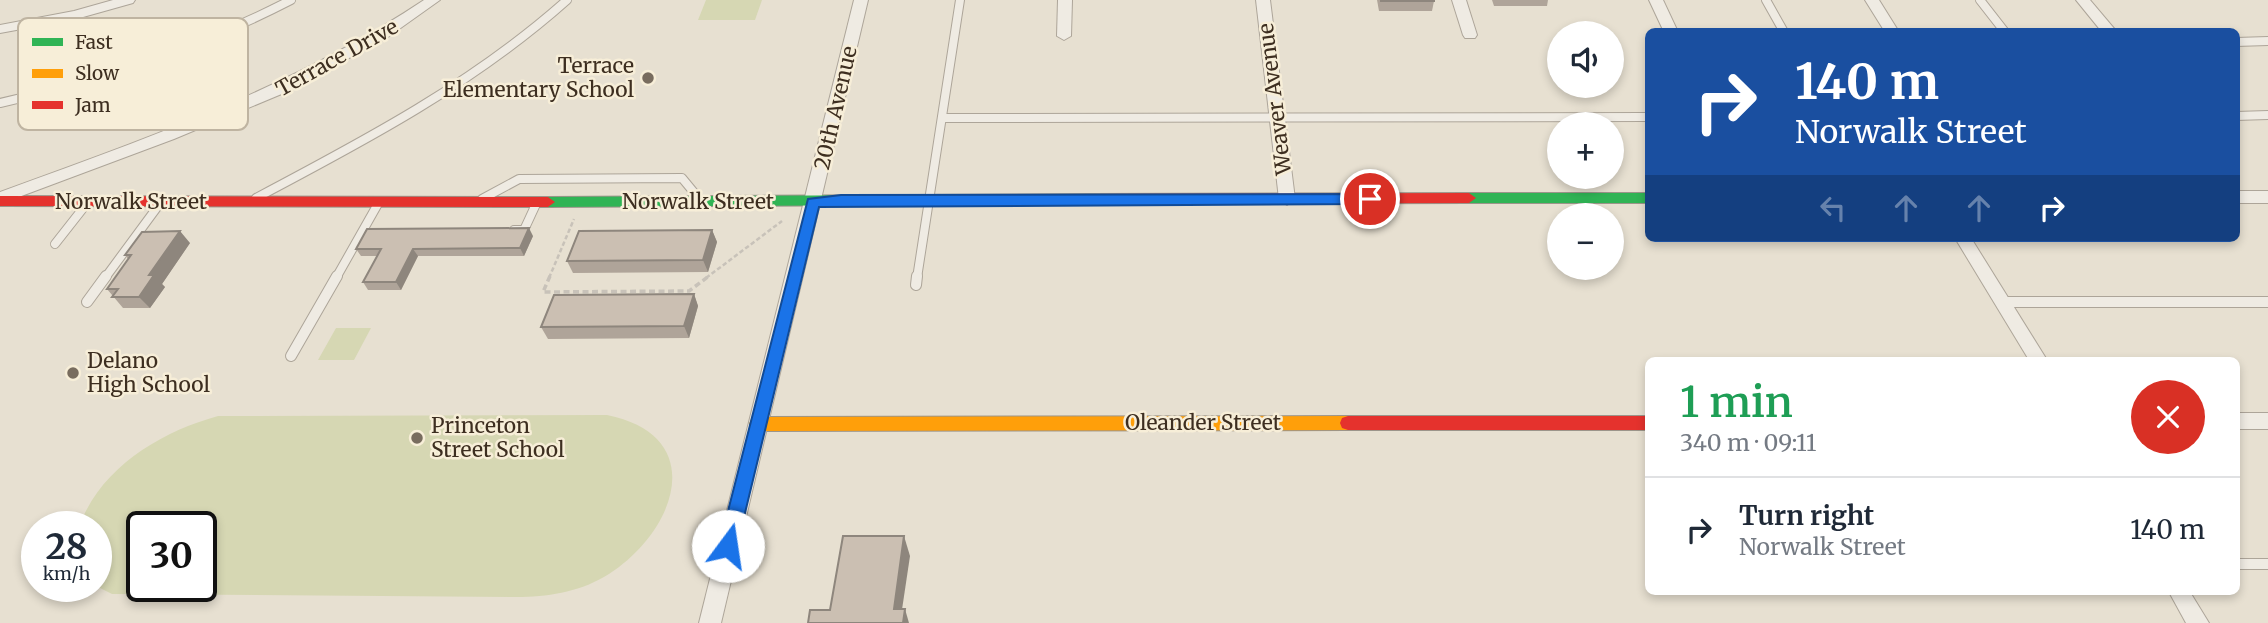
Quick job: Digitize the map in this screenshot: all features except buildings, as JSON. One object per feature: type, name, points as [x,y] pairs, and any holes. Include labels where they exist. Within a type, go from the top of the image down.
[{"type":"street","points":[[60,18],[128,0]]},
{"type":"street","name":"Terrace Drive","points":[[248,105],[340,60],[433,0]]},
{"type":"street","name":"20th Avenue","points":[[710,623],[861,0]]},
{"type":"street","points":[[1063,36],[1065,0]]},
{"type":"street","name":"Weaver Avenue","points":[[1263,0],[1287,199]]},
{"type":"street","points":[[1459,0],[1470,35]]},
{"type":"street","points":[[1656,0],[1669,28]]},
{"type":"street","points":[[1872,0],[1890,28]]},
{"type":"street","points":[[2083,0],[2107,28]]},
{"type":"street","points":[[0,29],[18,26]]},
{"type":"street","points":[[2240,42],[2268,41]]},
{"type":"street","name":"Terrace Drive","points":[[0,200],[183,130]]},
{"type":"street","points":[[2240,197],[2268,197]]},
{"type":"street","name":"Norwalk Street","points":[[0,200],[813,202],[1645,198]]},
{"type":"street","points":[[1966,242],[2036,357]]},
{"type":"street","points":[[2240,421],[2268,421]]},
{"type":"street","name":"Oleander Street","points":[[757,424],[1645,423]]},
{"type":"street","points":[[2181,595],[2198,623]]},
{"type":"lane","points":[[248,22],[291,0]]},
{"type":"lane","points":[[249,202],[448,92],[514,46],[567,0]]},
{"type":"lane","points":[[916,285],[960,0]]},
{"type":"lane","points":[[1766,0],[1782,28]]},
{"type":"lane","points":[[1980,0],[2001,28]]},
{"type":"lane","points":[[0,103],[18,98]]},
{"type":"lane","points":[[2240,116],[2268,115]]},
{"type":"lane","points":[[942,118],[1645,117]]},
{"type":"lane","points":[[476,202],[519,179],[682,178],[702,202]]},
{"type":"lane","points":[[54,244],[88,202]]},
{"type":"lane","points":[[87,302],[161,202]]},
{"type":"lane","points":[[291,356],[379,202]]},
{"type":"lane","points":[[497,230],[524,230],[537,202]]},
{"type":"lane","points":[[363,229],[376,229]]},
{"type":"lane","points":[[2003,302],[2268,302]]},
{"type":"lane","points":[[2240,564],[2268,564]]},
{"type":"path","points":[[574,218],[543,292],[689,291],[782,221]]},
{"type":"green space","points":[[706,0],[762,0],[755,20],[698,20]]},
{"type":"green space","points":[[336,328],[371,328],[354,360],[318,360]]},
{"type":"green space","points":[[607,415],[639,426],[660,443],[671,463],[672,486],[665,510],[651,534],[632,556],[599,580],[556,594],[522,597],[217,595],[217,511],[126,511],[126,594],[112,594],[112,511],[87,511],[89,506],[101,487],[135,455],[196,423],[218,416]]},
{"type":"traffic: fast","points":[[1469,198],[1645,198]]},
{"type":"traffic: fast","points":[[548,202],[1090,199]]},
{"type":"traffic: slow","points":[[757,424],[1348,423]]},
{"type":"traffic: jam","points":[[1090,199],[1469,198]]},
{"type":"traffic: jam","points":[[0,201],[548,202]]},
{"type":"traffic: jam","points":[[1348,423],[1645,423]]},
{"type":"place","name":"Terrace Elementary School","points":[[648,78]]},
{"type":"place","name":"Delano High School","points":[[73,373]]},
{"type":"place","name":"Princeton Street School","points":[[417,438]]},
{"type":"route","points":[[728,546],[813,202],[1370,199]]}]
